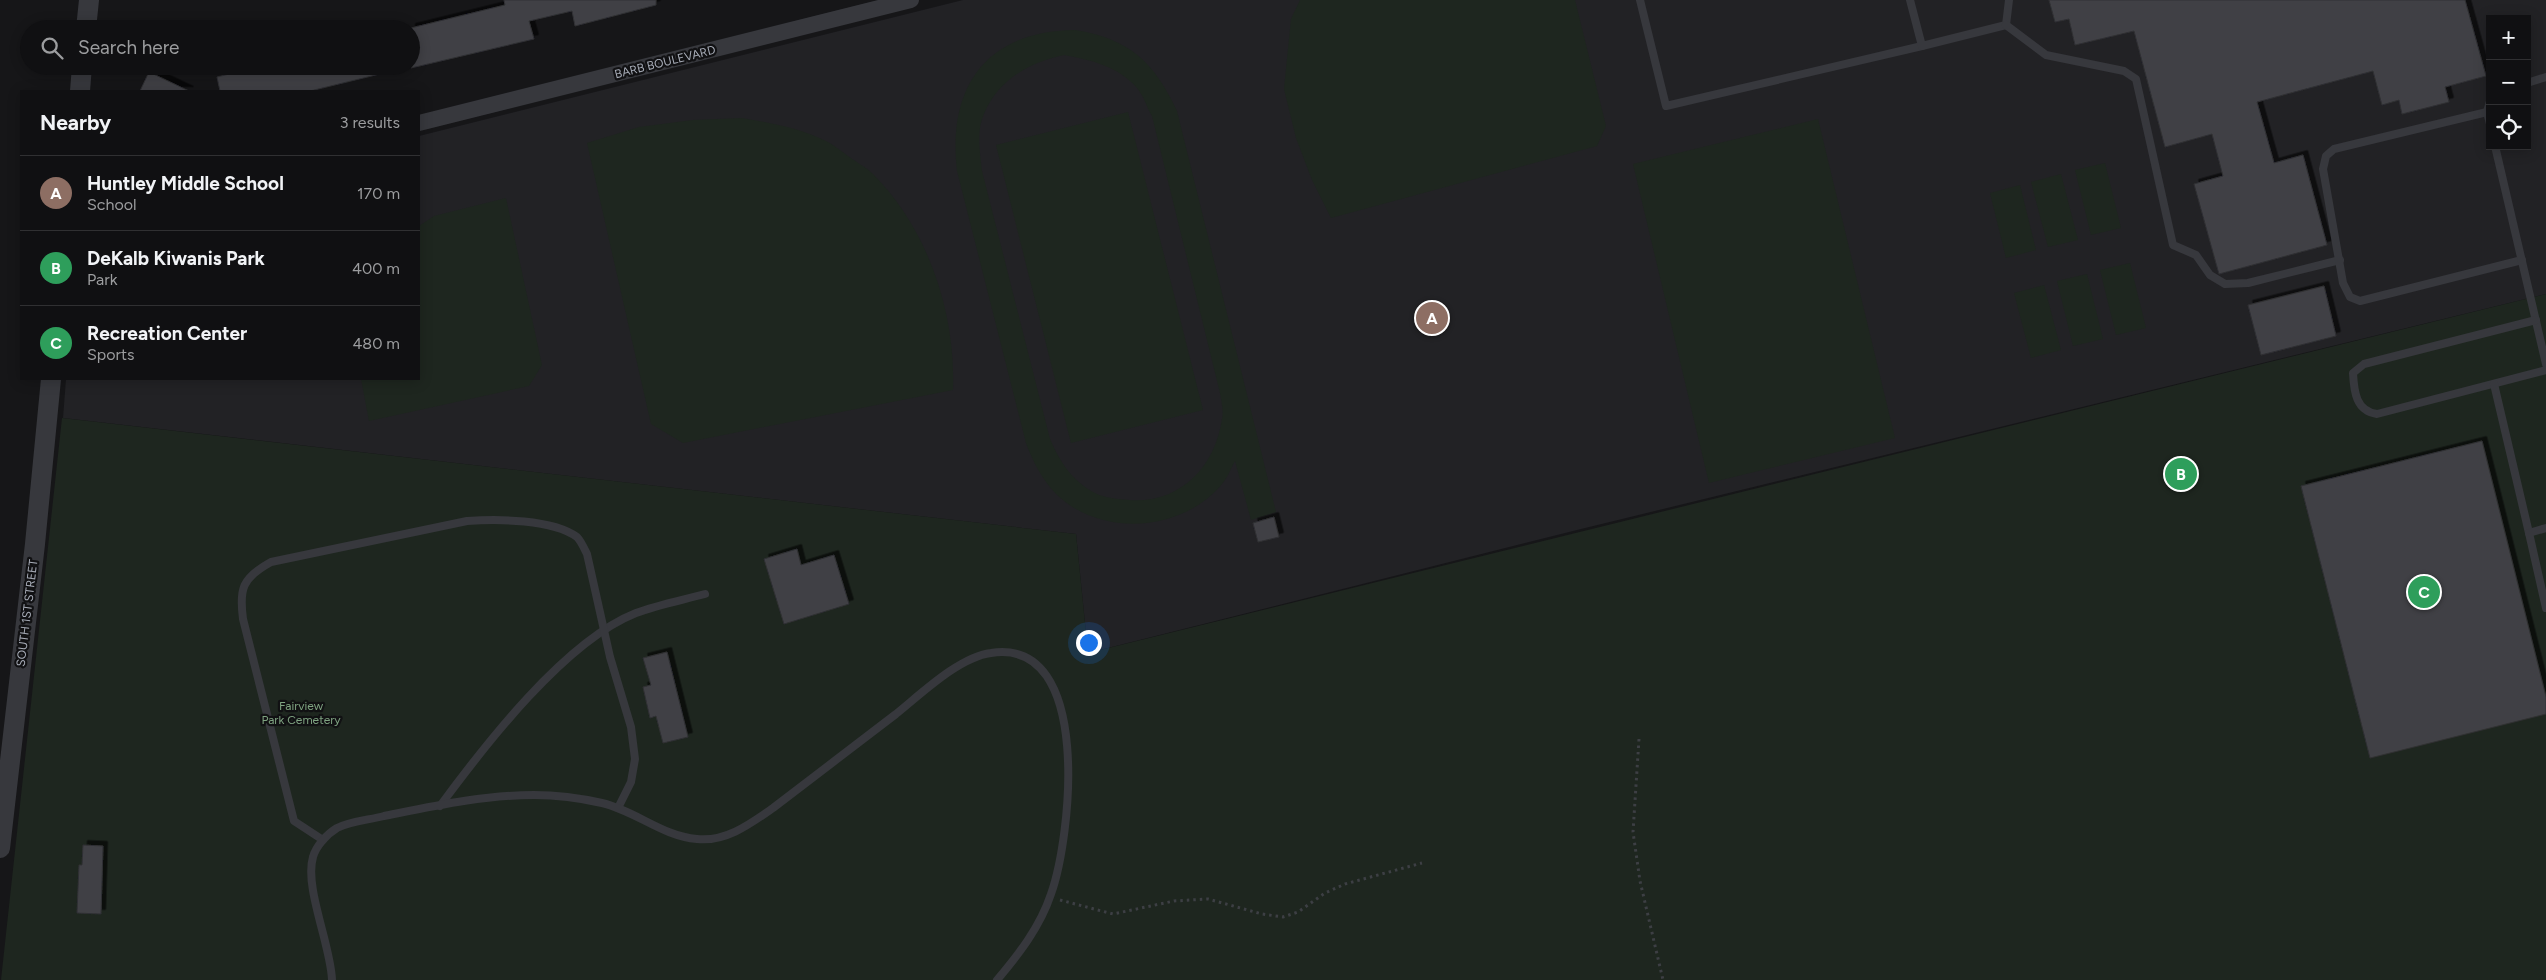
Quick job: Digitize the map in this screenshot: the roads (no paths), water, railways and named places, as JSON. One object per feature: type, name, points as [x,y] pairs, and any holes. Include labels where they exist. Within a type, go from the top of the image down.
[{"type":"street","points":[[87,20],[89,0]]},
{"type":"street","name":"BARB BOULEVARD","points":[[420,123],[911,0]]},
{"type":"street","points":[[80,90],[81,75]]},
{"type":"street","name":"SOUTH 1ST STREET","points":[[0,848],[35,544],[51,380]]},
{"type":"lane","points":[[1640,0],[1666,106],[2006,25],[2046,54],[2124,71],[2136,79],[2173,245],[2196,255],[2210,275],[2225,284],[2248,283],[2340,260]]},
{"type":"lane","points":[[1910,0],[1922,46]]},
{"type":"lane","points":[[2006,25],[2009,0]]},
{"type":"lane","points":[[2531,82],[2546,78]]},
{"type":"lane","points":[[2486,112],[2334,148],[2326,156],[2323,169],[2343,283],[2350,296],[2360,301],[2522,260]]},
{"type":"lane","points":[[2496,150],[2546,364]]},
{"type":"lane","points":[[2536,320],[2364,364],[2353,373],[2360,407],[2368,413],[2377,414],[2546,370]]},
{"type":"lane","points":[[2494,384],[2546,608]]},
{"type":"lane","points":[[323,840],[294,821],[243,619],[240,595],[248,580],[258,569],[271,562],[467,521],[492,519],[558,527],[579,538],[587,554],[610,657],[631,727],[635,759],[631,782],[618,808]]},
{"type":"lane","points":[[2529,532],[2546,528]]},
{"type":"lane","points":[[440,806],[509,719],[578,650],[604,631],[636,613],[705,594]]},
{"type":"lane","points":[[332,980],[330,959],[313,887],[312,871],[313,858],[323,840],[336,829],[348,824],[440,806],[510,795],[536,795],[566,796],[618,808],[663,830],[680,836],[697,839],[724,837],[773,808],[941,678],[980,655],[1004,652],[1027,657],[1047,675],[1062,720],[1068,758],[1069,797],[1062,857],[1050,897],[1037,926],[997,980]]},
{"type":"place","name":"Huntley Middle School","points":[[1432,318]]},
{"type":"place","name":"DeKalb Kiwanis Park","points":[[2181,474]]},
{"type":"place","name":"Recreation Center","points":[[2424,592]]},
{"type":"park label","name":"Fairview Park Cemetery","points":[[301,713]]}]
